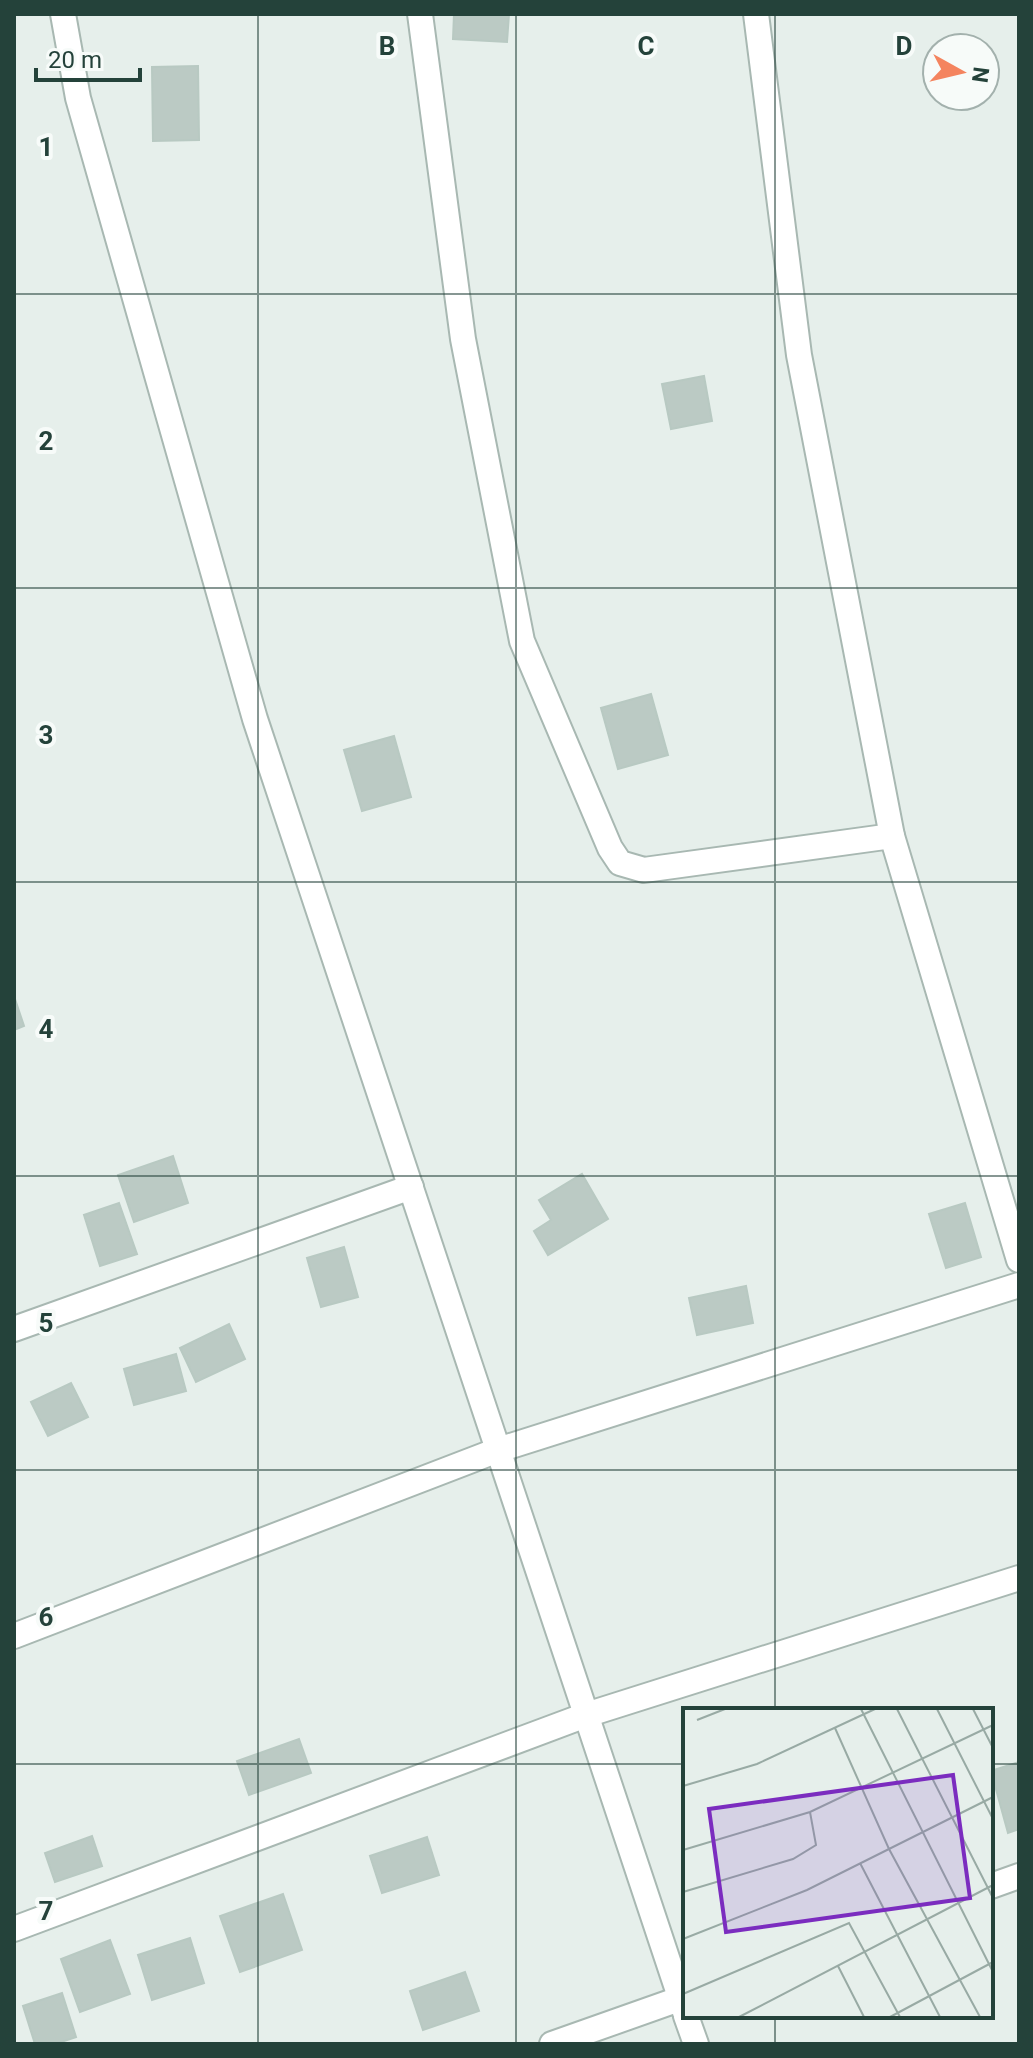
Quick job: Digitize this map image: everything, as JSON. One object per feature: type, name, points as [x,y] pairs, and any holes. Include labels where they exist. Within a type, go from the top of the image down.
[{"type":"street","points":[[63,14],[78,98],[255,719],[683,2003]]},
{"type":"street","points":[[420,14],[463,339],[522,641],[610,848],[620,863],[644,870],[892,836]]},
{"type":"street","points":[[756,14],[799,355],[892,836],[1019,1260]]},
{"type":"street","points":[[14,1329],[411,1187]]},
{"type":"street","points":[[14,1636],[498,1450],[1019,1285]]},
{"type":"street","points":[[14,1929],[586,1715],[1019,1578]]},
{"type":"street","points":[[993,1885],[1019,1876]]},
{"type":"street","points":[[552,2044],[683,2006]]},
{"type":"street","points":[[688,2018],[696,2044]]},
{"type":"building","points":[[454,14],[509,14],[507,42],[453,39]]},
{"type":"building","points":[[198,66],[199,140],[153,141],[152,67]]},
{"type":"building","points":[[704,376],[712,421],[671,429],[662,384]]},
{"type":"building","points":[[651,694],[668,755],[618,769],[601,708]]},
{"type":"building","points":[[394,736],[411,797],[362,811],[344,750]]},
{"type":"building","points":[[14,996],[24,1026],[14,1030]]},
{"type":"building","points":[[173,1156],[188,1203],[134,1222],[118,1175]]},
{"type":"building","points":[[582,1174],[608,1219],[548,1255],[534,1231],[551,1220],[539,1200]]},
{"type":"building","points":[[119,1203],[137,1254],[100,1266],[84,1215]]},
{"type":"building","points":[[965,1203],[981,1257],[946,1268],[929,1214]]},
{"type":"building","points":[[344,1247],[358,1297],[321,1307],[307,1258]]},
{"type":"building","points":[[746,1286],[753,1323],[697,1335],[689,1298]]},
{"type":"building","points":[[229,1324],[245,1359],[196,1382],[180,1348]]},
{"type":"building","points":[[176,1354],[186,1391],[134,1405],[124,1369]]},
{"type":"building","points":[[71,1383],[88,1417],[48,1436],[31,1402]]},
{"type":"building","points":[[299,1739],[311,1773],[249,1795],[237,1761]]},
{"type":"building","points":[[1019,1762],[1019,1829],[1008,1833],[993,1778],[993,1770]]},
{"type":"building","points":[[92,1836],[102,1866],[55,1882],[45,1853]]},
{"type":"building","points":[[427,1837],[439,1875],[382,1893],[370,1856]]},
{"type":"building","points":[[283,1894],[302,1950],[240,1972],[220,1916]]},
{"type":"building","points":[[190,1938],[204,1983],[152,2000],[138,1955]]},
{"type":"building","points":[[110,1940],[130,1994],[80,2012],[61,1959]]},
{"type":"building","points":[[465,1972],[479,2011],[423,2030],[410,1991]]},
{"type":"building","points":[[62,1993],[76,2037],[55,2044],[35,2044],[23,2006]]}]
